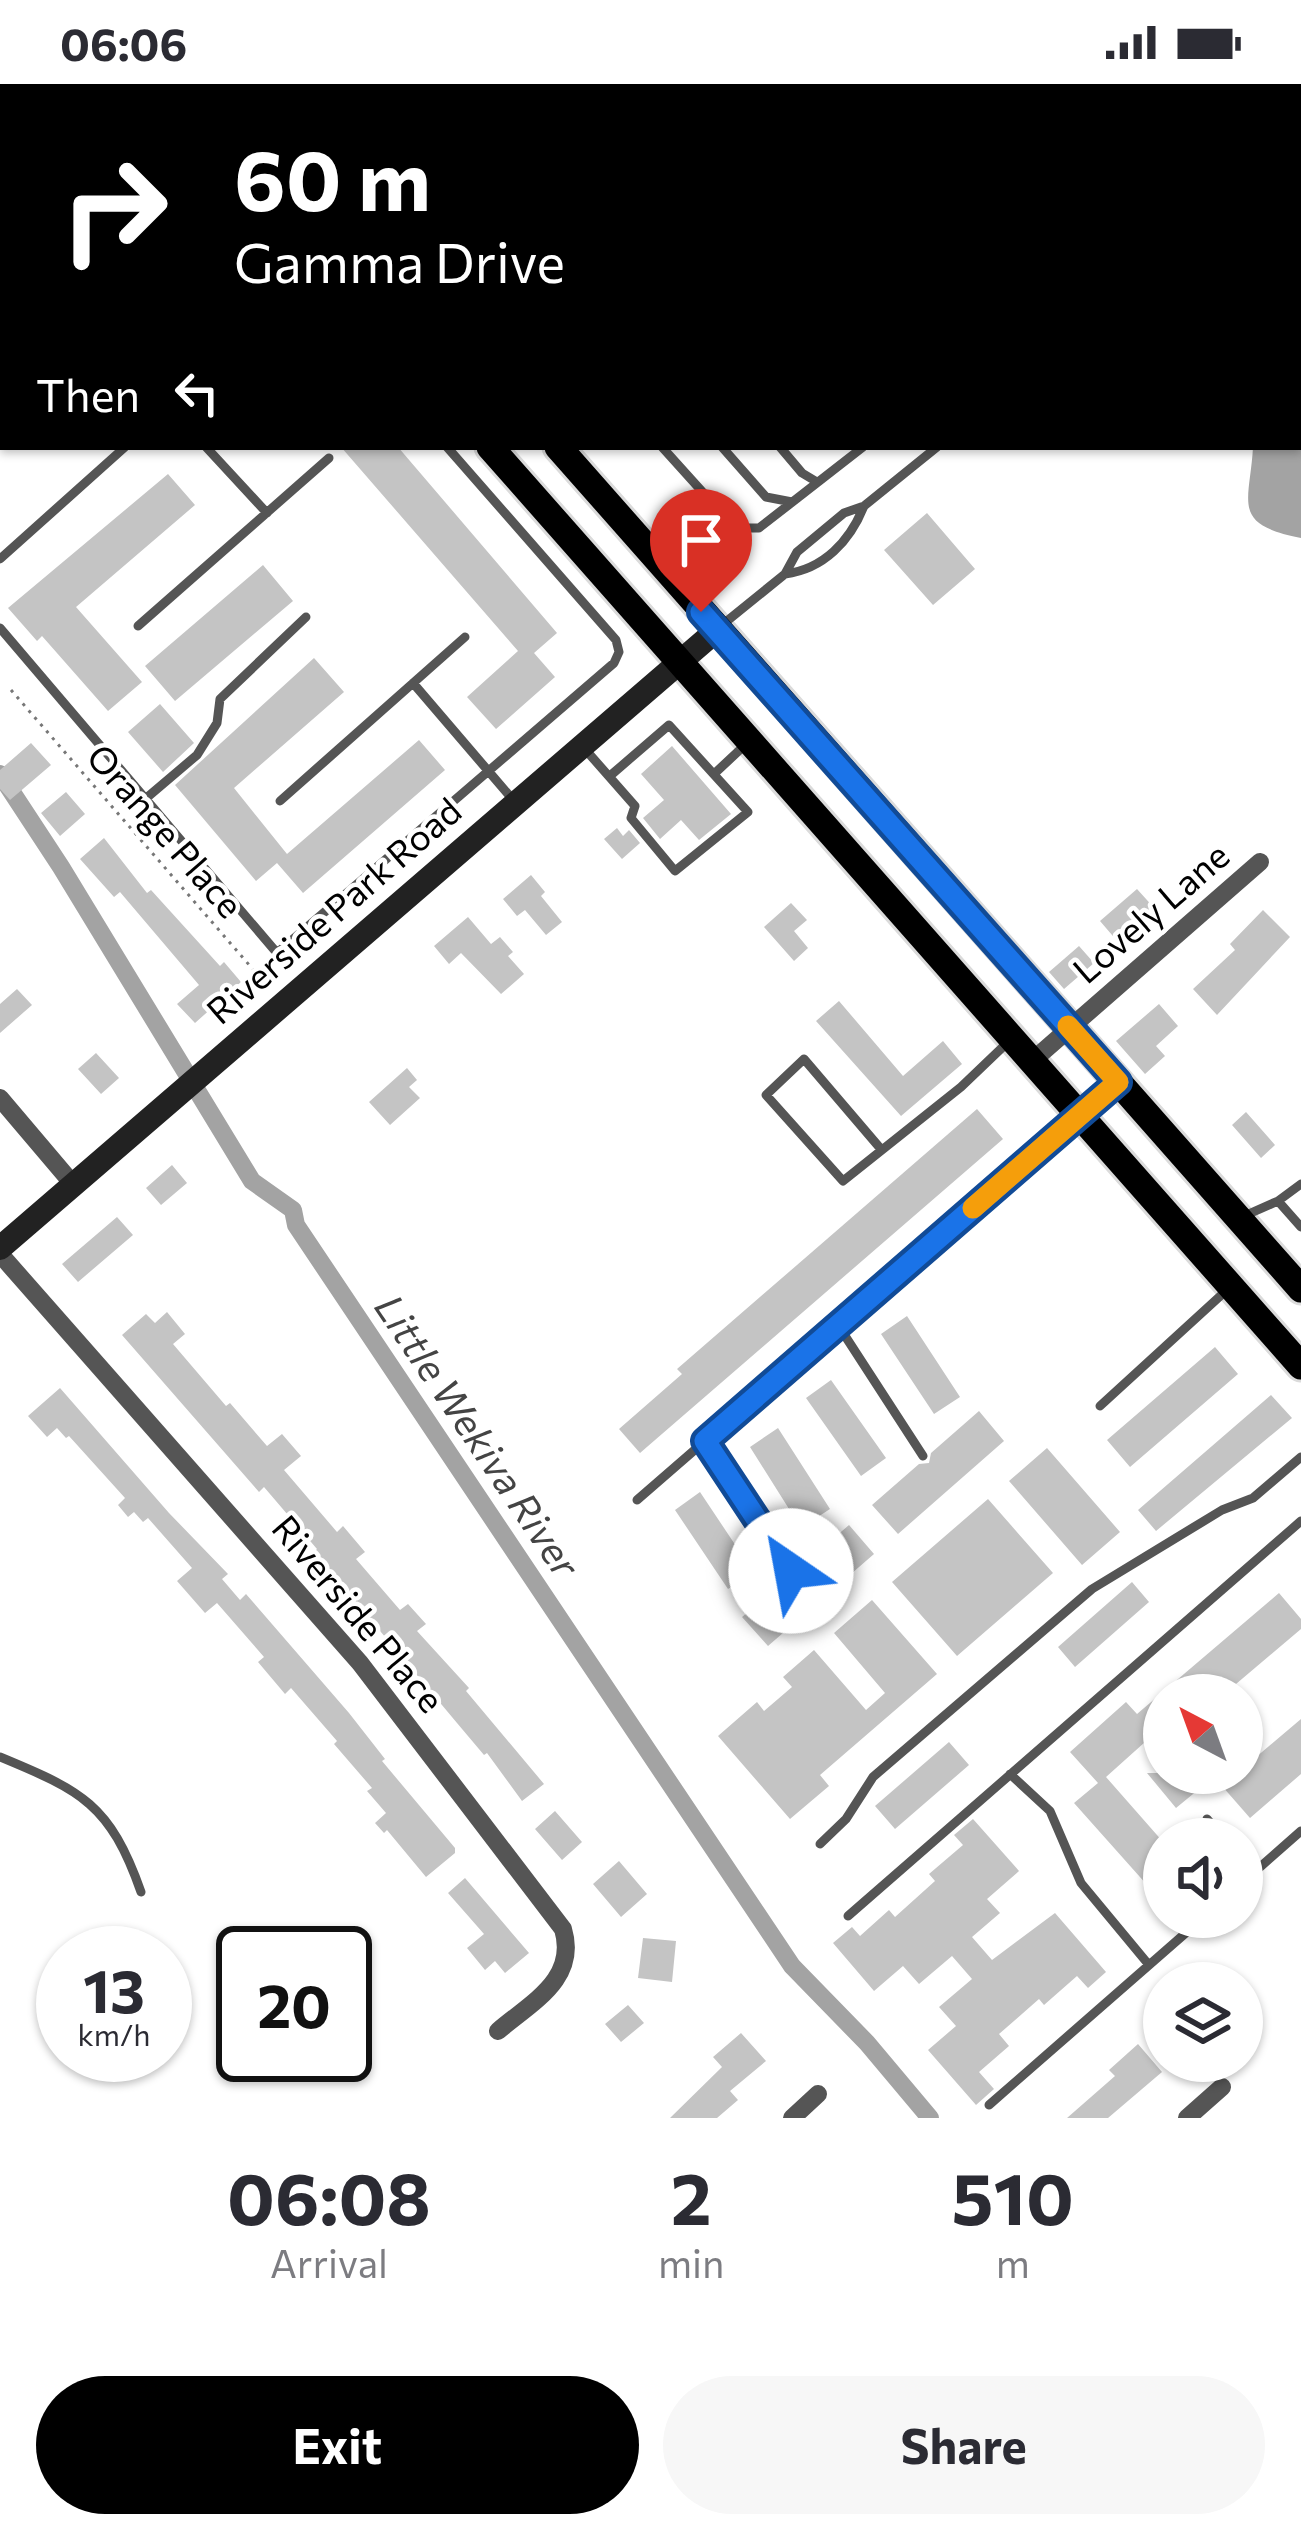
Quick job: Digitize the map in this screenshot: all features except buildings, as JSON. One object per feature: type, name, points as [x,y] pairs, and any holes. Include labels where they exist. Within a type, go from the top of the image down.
[{"type":"main road","points":[[493,450],[1301,1366]]},
{"type":"main road","points":[[560,450],[1301,1289]]},
{"type":"street","name":"Riverside Park Road","points":[[0,1251],[72,1183],[716,630]]},
{"type":"street","name":"Lovely Lane","points":[[1031,1062],[1260,862]]},
{"type":"street","points":[[1078,1116],[1118,1082]]},
{"type":"street","points":[[0,1097],[72,1183]]},
{"type":"street","name":"Riverside Place","points":[[0,1251],[360,1663],[563,1928],[566,1964],[544,1992],[498,2031]]},
{"type":"street","points":[[1187,2118],[1222,2087]]},
{"type":"street","points":[[792,2118],[818,2095]]},
{"type":"lane","points":[[0,560],[122,450]]},
{"type":"lane","points":[[209,450],[267,513]]},
{"type":"lane","points":[[0,628],[278,953],[614,664],[619,652],[616,640],[450,450]]},
{"type":"lane","points":[[665,450],[735,528],[759,528],[859,450]]},
{"type":"lane","points":[[725,450],[766,497],[792,502]]},
{"type":"lane","points":[[783,450],[802,473],[817,482]]},
{"type":"lane","points":[[842,450],[849,458]]},
{"type":"lane","points":[[716,630],[785,574],[796,552],[844,513],[864,506],[933,450]]},
{"type":"lane","points":[[139,626],[329,458]]},
{"type":"lane","points":[[785,574],[808,571],[853,534],[864,506]]},
{"type":"lane","points":[[144,800],[209,742],[218,723],[220,699],[306,617]]},
{"type":"lane","points":[[280,801],[465,638]]},
{"type":"lane","points":[[413,683],[514,801]]},
{"type":"lane","points":[[580,744],[635,806],[631,818],[674,871],[748,812],[669,724],[610,776]]},
{"type":"lane","points":[[714,774],[749,742]]},
{"type":"lane","points":[[880,1148],[804,1059],[766,1095],[844,1180],[1012,1040]]},
{"type":"lane","points":[[637,1500],[1078,1116]]},
{"type":"lane","points":[[1238,1218],[1278,1201],[1301,1184]]},
{"type":"lane","points":[[1278,1201],[1301,1227]]},
{"type":"lane","points":[[1100,1406],[1230,1287]]},
{"type":"lane","points":[[838,1325],[923,1456]]},
{"type":"lane","points":[[705,1441],[791,1571]]},
{"type":"lane","points":[[820,1844],[847,1819],[873,1778],[1093,1588],[1222,1510],[1253,1498],[1301,1456]]},
{"type":"lane","points":[[848,1916],[1301,1521]]},
{"type":"lane","points":[[0,1757],[88,1801],[127,1852],[141,1892]]},
{"type":"lane","points":[[1010,1774],[1050,1810],[1081,1883],[1145,1962]]},
{"type":"lane","points":[[1263,1865],[1301,1832]]},
{"type":"lane","points":[[1153,1962],[1180,1938]]},
{"type":"lane","points":[[989,2105],[1143,1970]]},
{"type":"path","name":"Orange Place","points":[[11,690],[283,1004]]},
{"type":"shaded area","points":[[1253,450],[1301,450],[1301,538],[1263,526],[1254,518],[1248,497]]},
{"type":"waterway","name":"Little Wekiva River","points":[[0,774],[252,1181],[293,1210],[296,1225],[792,1966],[867,2043],[930,2118]]},
{"type":"slow traffic","points":[[973,1208],[1118,1082],[1068,1026]]},
{"type":"route","points":[[701,612],[1118,1082],[705,1441],[791,1571]]}]
